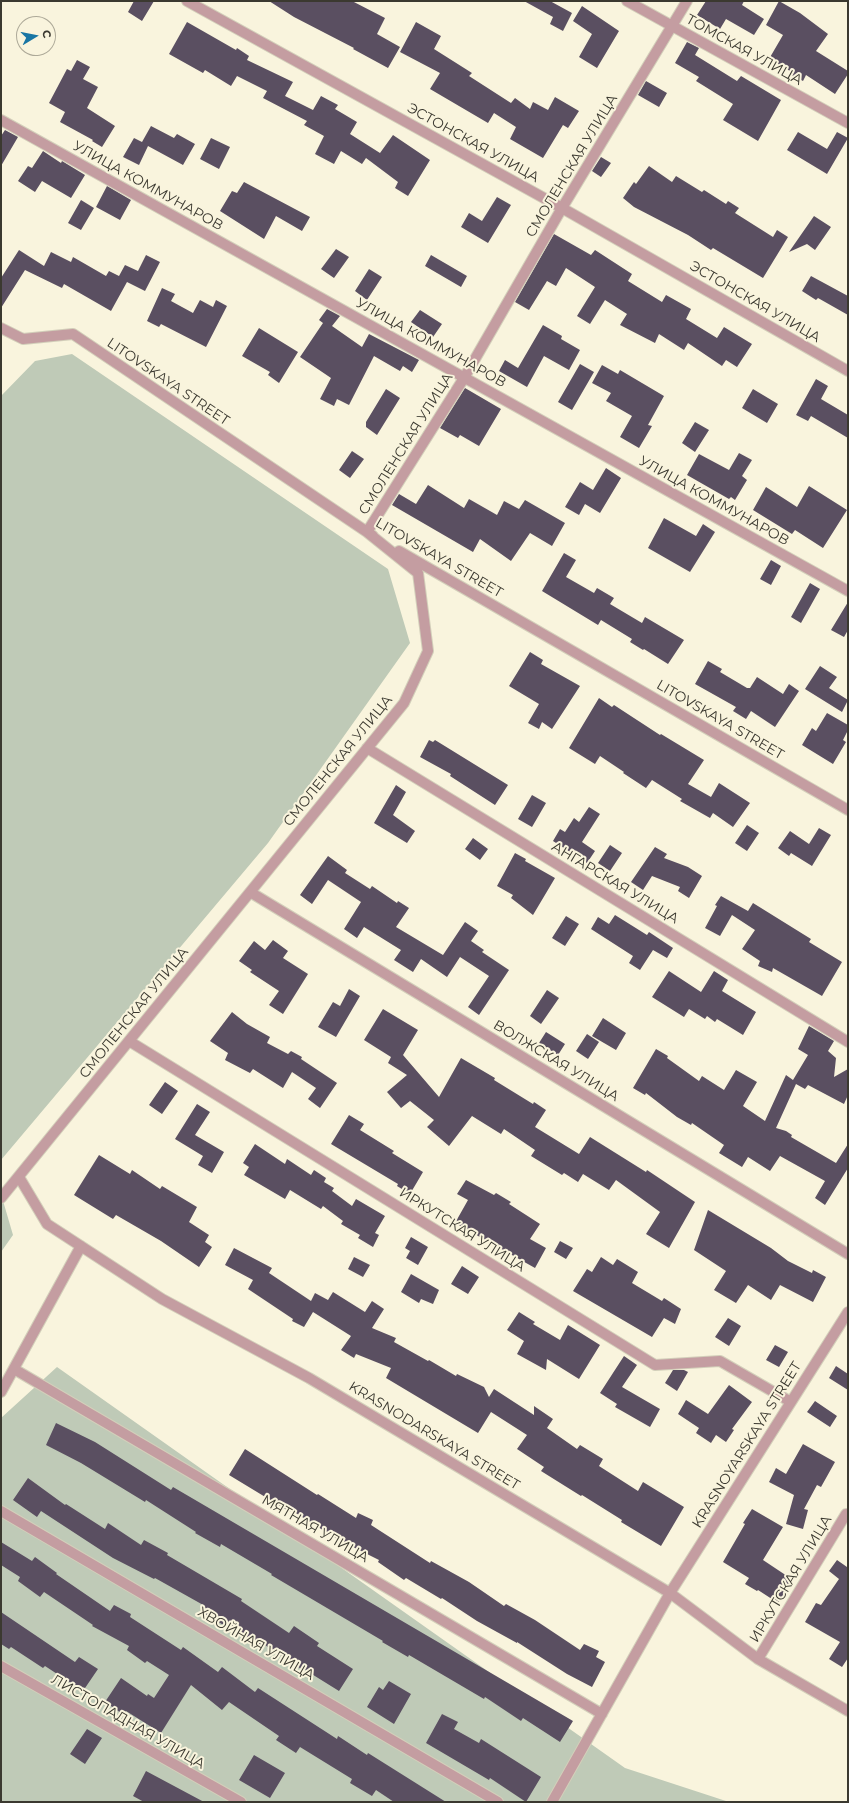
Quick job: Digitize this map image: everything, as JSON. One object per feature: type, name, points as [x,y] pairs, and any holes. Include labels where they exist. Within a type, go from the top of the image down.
[{"type":"street","name":"ЭСТОНСКАЯ УЛИЦА","points":[[187,1],[562,208],[848,371]]},
{"type":"street","name":"ТОМСКАЯ УЛИЦА","points":[[627,1],[848,124]]},
{"type":"street","name":"СМОЛЕНСКАЯ УЛИЦА","points":[[1,1198],[404,703],[428,651],[418,573],[367,532],[464,378],[562,208],[687,1]]},
{"type":"street","name":"УЛИЦА КОММУНАРОВ","points":[[1,120],[848,591]]},
{"type":"street","name":"LITOVSKAYA STREET","points":[[1,328],[23,339],[74,334],[367,532],[848,810]]},
{"type":"street","name":"АНГАРСКАЯ УЛИЦА","points":[[368,748],[848,1042]]},
{"type":"street","name":"ВОЛЖСКАЯ УЛИЦА","points":[[250,892],[848,1254]]},
{"type":"street","name":"ИРКУТСКАЯ УЛИЦА","points":[[129,1041],[655,1365],[720,1361],[791,1402]]},
{"type":"street","name":"KRASNODARSKAYA STREET","points":[[19,1177],[47,1224],[162,1299],[309,1378],[670,1593],[758,1659],[848,1711]]},
{"type":"street","points":[[1,1392],[82,1246]]},
{"type":"street","name":"KRASNOYARSKAYA STREET","points":[[552,1802],[670,1593],[848,1312]]},
{"type":"street","name":"МЯТНАЯ УЛИЦА","points":[[14,1369],[602,1714]]},
{"type":"street","name":"ХВОЙНАЯ УЛИЦА","points":[[1,1511],[498,1802]]},
{"type":"street","name":"ИРКУТСКАЯ УЛИЦА","points":[[758,1659],[846,1514],[848,1514]]},
{"type":"street","name":"ЛИСТОПАДНАЯ УЛИЦА","points":[[1,1666],[241,1802]]},
{"type":"green space","points":[[72,354],[388,569],[410,643],[268,843],[1,1160],[1,396],[35,361]]},
{"type":"green space","points":[[1,1194],[13,1235],[1,1252]]},
{"type":"green space","points":[[57,1367],[625,1768],[729,1802],[1,1802],[1,1418]]},
{"type":"building","points":[[134,1],[154,1],[142,21],[128,12]]},
{"type":"building","points":[[269,1],[352,1],[385,18],[377,34],[400,47],[388,68],[353,49],[354,48],[294,17]]},
{"type":"building","points":[[524,1],[550,1],[572,13],[563,31],[550,24],[553,17]]},
{"type":"building","points":[[706,1],[744,1],[742,5],[764,19],[754,35],[726,19],[720,29],[697,15]]},
{"type":"building","points":[[779,1],[800,13],[828,34],[816,51],[848,71],[848,74],[835,94],[806,75],[803,81],[789,74],[790,71],[769,59],[783,35],[766,25]]},
{"type":"building","points":[[582,6],[619,31],[597,68],[579,57],[592,34],[573,21]]},
{"type":"building","points":[[187,22],[236,50],[237,48],[249,56],[247,60],[293,82],[285,96],[313,110],[321,96],[338,105],[335,109],[357,122],[350,134],[380,153],[393,135],[430,160],[408,196],[395,188],[398,182],[366,158],[362,164],[341,151],[334,164],[315,154],[324,136],[304,125],[307,121],[263,98],[267,91],[237,76],[231,86],[205,70],[203,73],[169,54]]},
{"type":"building","points":[[416,22],[441,36],[434,49],[472,73],[469,76],[511,103],[515,98],[530,109],[533,102],[548,110],[555,97],[579,111],[568,128],[563,125],[543,158],[510,139],[516,127],[494,113],[488,123],[430,89],[440,73],[400,52]]},
{"type":"building","points":[[687,42],[699,48],[695,55],[737,81],[741,76],[781,100],[758,141],[723,120],[733,104],[696,81],[699,77],[675,63]]},
{"type":"building","points":[[77,60],[90,67],[83,79],[98,87],[87,108],[115,126],[102,147],[92,141],[93,140],[60,122],[65,112],[49,103],[67,69],[71,71]]},
{"type":"building","points":[[646,81],[667,93],[659,107],[638,95]]},
{"type":"building","points":[[151,126],[174,138],[177,134],[195,144],[183,165],[148,146],[139,165],[123,157],[134,138],[142,142]]},
{"type":"building","points":[[5,130],[18,137],[1,166],[1,136]]},
{"type":"building","points":[[798,132],[827,149],[837,132],[848,138],[827,174],[787,150]]},
{"type":"building","points":[[211,138],[230,147],[219,169],[200,159]]},
{"type":"building","points":[[43,151],[61,163],[62,161],[85,175],[71,198],[42,181],[35,192],[18,181],[28,166],[32,168]]},
{"type":"building","points":[[601,157],[611,163],[601,177],[592,171]]},
{"type":"building","points":[[649,166],[672,182],[676,176],[702,192],[704,190],[726,204],[728,201],[739,208],[735,213],[773,237],[777,230],[788,237],[763,278],[713,248],[711,250],[688,235],[634,207],[623,198],[634,182],[636,184]]},
{"type":"building","points":[[244,182],[310,217],[302,231],[276,216],[264,239],[220,211],[232,191],[237,193]]},
{"type":"building","points":[[107,186],[131,200],[120,220],[96,207]]},
{"type":"building","points":[[497,197],[511,205],[488,243],[461,227],[469,213],[482,221]]},
{"type":"building","points":[[81,200],[94,208],[81,230],[68,223]]},
{"type":"building","points":[[814,216],[831,227],[815,250],[807,244],[789,252]]},
{"type":"building","points":[[554,234],[591,255],[595,250],[632,274],[628,281],[662,302],[666,295],[691,309],[686,319],[717,338],[724,327],[752,344],[737,367],[726,360],[722,366],[688,343],[684,350],[659,334],[655,343],[620,325],[627,314],[605,300],[590,324],[577,316],[595,287],[566,268],[556,286],[547,281],[529,310],[515,302]]},
{"type":"building","points":[[336,249],[349,257],[334,278],[321,269]]},
{"type":"building","points":[[19,250],[44,266],[51,252],[71,262],[73,257],[106,276],[109,271],[119,276],[125,265],[138,271],[146,255],[160,262],[145,291],[127,282],[111,311],[64,284],[62,288],[25,270],[1,308],[1,278]]},
{"type":"building","points":[[431,255],[467,276],[461,287],[425,266]]},
{"type":"building","points":[[369,269],[382,277],[367,300],[355,291]]},
{"type":"building","points":[[811,276],[848,296],[848,315],[818,298],[816,300],[802,291]]},
{"type":"building","points":[[162,288],[175,294],[171,301],[193,313],[200,300],[213,307],[216,300],[227,306],[206,347],[161,324],[159,327],[147,321]]},
{"type":"building","points":[[327,309],[340,316],[332,326],[362,347],[369,334],[419,360],[412,372],[403,366],[400,371],[374,356],[349,405],[337,399],[334,406],[320,399],[331,378],[300,357],[323,323],[319,320]]},
{"type":"building","points":[[420,310],[442,324],[433,337],[411,322]]},
{"type":"building","points":[[543,325],[562,336],[561,339],[580,350],[569,370],[544,356],[527,387],[499,371],[505,360],[518,368]]},
{"type":"building","points":[[259,328],[298,352],[279,383],[268,375],[270,372],[242,356]]},
{"type":"building","points":[[580,364],[594,372],[572,410],[558,402]]},
{"type":"building","points":[[602,365],[618,374],[620,370],[664,396],[648,425],[652,426],[639,448],[620,437],[632,416],[606,401],[611,393],[592,383]]},
{"type":"building","points":[[816,379],[828,386],[821,399],[848,415],[848,438],[811,416],[808,421],[796,415]]},
{"type":"building","points":[[465,388],[501,409],[479,446],[460,435],[458,438],[440,428]]},
{"type":"building","points":[[386,389],[400,398],[377,435],[366,427],[366,422]]},
{"type":"building","points":[[753,389],[778,404],[767,423],[742,408]]},
{"type":"building","points":[[695,422],[709,430],[695,452],[682,443]]},
{"type":"building","points":[[352,451],[364,459],[350,478],[339,470]]},
{"type":"building","points":[[739,453],[752,460],[742,476],[747,480],[735,500],[731,497],[729,499],[687,475],[699,454],[729,470]]},
{"type":"building","points":[[606,468],[621,478],[600,513],[585,504],[579,515],[565,507],[580,482],[593,490]]},
{"type":"building","points":[[428,485],[464,508],[469,499],[497,515],[504,501],[519,509],[525,500],[565,523],[552,546],[530,533],[511,561],[480,539],[473,552],[392,505],[399,494],[416,504]]},
{"type":"building","points":[[809,486],[847,510],[823,548],[795,530],[792,534],[753,510],[766,487],[797,507]]},
{"type":"building","points":[[664,518],[696,536],[703,524],[715,532],[690,572],[648,548]]},
{"type":"building","points":[[564,553],[576,560],[566,577],[594,593],[597,588],[614,598],[610,604],[642,623],[645,617],[684,640],[668,664],[630,642],[632,639],[601,620],[598,625],[542,591]]},
{"type":"building","points":[[771,560],[781,566],[771,585],[760,579]]},
{"type":"building","points":[[810,583],[820,589],[801,623],[791,617]]},
{"type":"building","points":[[848,602],[848,630],[844,637],[831,630]]},
{"type":"building","points":[[530,652],[543,660],[541,664],[580,686],[552,729],[542,722],[539,729],[528,723],[539,704],[509,686]]},
{"type":"building","points":[[708,661],[722,669],[720,672],[747,688],[750,688],[757,677],[783,694],[789,684],[799,691],[775,727],[751,711],[746,719],[733,711],[736,707],[695,684]]},
{"type":"building","points":[[820,666],[837,677],[829,688],[848,700],[842,712],[805,689]]},
{"type":"building","points":[[599,698],[612,707],[614,705],[660,735],[661,734],[704,760],[688,784],[711,797],[719,783],[750,803],[733,827],[713,813],[710,818],[680,801],[682,799],[652,780],[646,788],[600,756],[595,764],[569,748]]},
{"type":"building","points":[[827,713],[848,725],[848,730],[843,740],[846,742],[833,764],[802,745],[812,728],[816,731]]},
{"type":"building","points":[[429,740],[433,742],[435,740],[508,785],[495,805],[450,776],[451,774],[420,757]]},
{"type":"building","points":[[396,785],[406,792],[393,815],[415,831],[407,843],[374,823]]},
{"type":"building","points":[[532,795],[546,803],[532,827],[518,819]]},
{"type":"building","points":[[589,807],[600,814],[582,842],[595,851],[587,863],[553,841],[560,829],[565,832],[574,818],[579,822]]},
{"type":"building","points":[[747,825],[759,833],[747,851],[735,843]]},
{"type":"building","points":[[819,828],[831,835],[812,866],[791,853],[789,856],[778,848],[790,831],[809,844]]},
{"type":"building","points":[[473,838],[488,849],[480,860],[465,849]]},
{"type":"building","points":[[610,845],[622,853],[610,871],[598,863]]},
{"type":"building","points":[[655,847],[667,854],[664,858],[688,867],[702,876],[689,898],[678,891],[680,887],[652,876],[643,890],[631,882]]},
{"type":"building","points":[[515,853],[526,859],[525,861],[555,878],[533,915],[511,898],[513,895],[497,886]]},
{"type":"building","points":[[328,856],[347,870],[345,873],[370,889],[372,886],[397,903],[398,901],[409,908],[396,927],[443,955],[465,922],[478,931],[471,941],[484,950],[482,952],[509,970],[479,1015],[468,1007],[489,976],[460,957],[447,977],[421,959],[413,972],[394,960],[401,950],[364,927],[357,938],[344,929],[361,902],[328,880],[312,904],[300,895]]},
{"type":"building","points":[[721,896],[748,911],[753,903],[811,939],[809,942],[842,962],[822,996],[773,968],[772,972],[758,966],[760,961],[742,949],[755,930],[732,915],[720,936],[705,928],[717,906],[715,905]]},
{"type":"building","points":[[615,915],[647,935],[649,932],[673,948],[667,958],[653,950],[640,970],[629,963],[633,956],[591,929],[598,917],[609,924]]},
{"type":"building","points":[[566,916],[579,924],[565,946],[552,938]]},
{"type":"building","points":[[273,940],[288,951],[283,958],[308,974],[283,1014],[269,1005],[279,991],[250,972],[252,970],[239,961],[254,941],[265,950]]},
{"type":"building","points":[[669,971],[701,992],[714,971],[728,980],[722,991],[756,1012],[743,1035],[717,1019],[715,1022],[707,1016],[705,1019],[689,1009],[684,1017],[652,997]]},
{"type":"building","points":[[349,989],[360,996],[336,1037],[318,1027],[333,1002],[340,1006]]},
{"type":"building","points":[[547,990],[559,998],[541,1024],[530,1016]]},
{"type":"building","points":[[383,1009],[418,1030],[403,1055],[439,1097],[461,1058],[495,1078],[494,1080],[533,1104],[534,1102],[546,1110],[535,1127],[579,1154],[590,1137],[646,1172],[647,1170],[695,1202],[669,1248],[646,1234],[660,1212],[616,1180],[609,1190],[583,1174],[578,1182],[564,1173],[562,1175],[531,1156],[535,1150],[504,1129],[501,1134],[472,1116],[449,1146],[427,1127],[434,1120],[410,1101],[401,1108],[387,1092],[407,1075],[388,1063],[391,1057],[364,1040]]},
{"type":"building","points":[[232,1012],[247,1024],[270,1037],[267,1043],[288,1054],[291,1051],[302,1057],[301,1059],[337,1083],[320,1108],[308,1099],[316,1088],[292,1072],[283,1088],[253,1069],[250,1073],[225,1060],[228,1053],[210,1041]]},
{"type":"building","points":[[603,1018],[626,1033],[616,1050],[592,1036]]},
{"type":"building","points":[[809,1026],[834,1041],[828,1051],[836,1058],[834,1077],[848,1069],[848,1095],[844,1104],[808,1085],[805,1089],[796,1084],[776,1128],[786,1131],[792,1135],[791,1137],[836,1163],[848,1144],[848,1168],[825,1205],[815,1198],[825,1181],[780,1156],[770,1171],[748,1157],[742,1167],[719,1153],[724,1145],[692,1123],[691,1125],[677,1117],[646,1093],[645,1095],[633,1088],[656,1049],[668,1056],[667,1058],[699,1081],[702,1076],[724,1090],[736,1070],[757,1082],[743,1106],[765,1121],[786,1075],[793,1080],[808,1055],[798,1049]]},
{"type":"building","points":[[546,1032],[565,1044],[558,1055],[539,1043]]},
{"type":"building","points":[[587,1034],[599,1042],[588,1059],[576,1051]]},
{"type":"building","points":[[165,1082],[178,1091],[162,1114],[149,1105]]},
{"type":"building","points":[[197,1104],[210,1112],[195,1135],[224,1152],[212,1173],[198,1165],[203,1156],[175,1139]]},
{"type":"building","points":[[349,1115],[364,1124],[360,1130],[394,1151],[392,1153],[423,1172],[410,1194],[397,1186],[398,1184],[331,1144]]},
{"type":"building","points":[[255,1144],[285,1164],[287,1159],[311,1175],[314,1170],[326,1178],[324,1182],[334,1188],[332,1191],[352,1206],[356,1199],[385,1216],[375,1233],[379,1235],[373,1247],[358,1238],[360,1235],[341,1224],[343,1221],[323,1206],[321,1209],[290,1190],[285,1199],[244,1175],[249,1167],[243,1163]]},
{"type":"building","points":[[99,1155],[130,1174],[132,1170],[160,1189],[162,1186],[197,1207],[189,1222],[209,1235],[205,1242],[212,1247],[199,1267],[161,1241],[116,1215],[113,1219],[74,1195]]},
{"type":"building","points":[[466,1180],[494,1195],[496,1193],[511,1202],[509,1204],[540,1224],[530,1239],[546,1248],[535,1268],[455,1223],[468,1200],[457,1194]]},
{"type":"building","points":[[708,1210],[771,1248],[788,1261],[812,1273],[813,1270],[826,1277],[813,1302],[780,1285],[771,1300],[748,1285],[736,1303],[714,1290],[726,1271],[694,1250]]},
{"type":"building","points":[[411,1237],[428,1247],[418,1265],[406,1258],[410,1251],[405,1248]]},
{"type":"building","points":[[560,1241],[573,1248],[566,1259],[554,1252]]},
{"type":"building","points":[[234,1248],[272,1268],[269,1273],[311,1301],[315,1293],[328,1300],[333,1292],[365,1312],[372,1301],[384,1309],[372,1328],[396,1338],[394,1342],[456,1376],[457,1374],[484,1387],[489,1397],[494,1389],[534,1415],[534,1406],[553,1419],[547,1428],[577,1449],[580,1445],[603,1459],[599,1466],[638,1491],[643,1482],[684,1507],[661,1546],[621,1522],[622,1520],[582,1495],[581,1496],[541,1471],[544,1467],[517,1449],[527,1435],[491,1412],[478,1433],[386,1378],[391,1368],[356,1354],[354,1358],[341,1350],[351,1336],[313,1312],[304,1327],[292,1321],[293,1319],[248,1289],[253,1280],[225,1265]]},
{"type":"building","points":[[354,1257],[370,1265],[363,1277],[348,1269]]},
{"type":"building","points":[[601,1257],[613,1265],[617,1259],[638,1272],[632,1283],[662,1301],[664,1298],[681,1309],[675,1324],[664,1318],[652,1337],[573,1291],[587,1269],[592,1272]]},
{"type":"building","points":[[462,1266],[479,1277],[468,1294],[451,1284]]},
{"type":"building","points":[[411,1274],[439,1290],[433,1304],[421,1299],[419,1303],[401,1292]]},
{"type":"building","points":[[519,1312],[535,1322],[533,1324],[560,1340],[568,1325],[600,1345],[579,1379],[547,1359],[546,1370],[517,1354],[524,1341],[507,1330]]},
{"type":"building","points":[[728,1318],[741,1326],[729,1346],[715,1337]]},
{"type":"building","points":[[775,1345],[788,1352],[779,1367],[766,1360]]},
{"type":"building","points":[[624,1356],[637,1365],[622,1387],[660,1409],[650,1427],[615,1407],[617,1404],[600,1393]]},
{"type":"building","points":[[836,1366],[848,1374],[848,1390],[829,1378]]},
{"type":"building","points":[[673,1370],[684,1370],[688,1372],[677,1391],[665,1383]]},
{"type":"building","points":[[729,1385],[752,1402],[732,1429],[734,1430],[726,1442],[716,1435],[711,1443],[696,1433],[699,1428],[678,1414],[686,1400],[708,1414]]},
{"type":"building","points":[[815,1401],[837,1416],[830,1427],[807,1412]]},
{"type":"building","points":[[56,1423],[95,1442],[171,1490],[173,1487],[573,1721],[560,1742],[523,1718],[521,1721],[485,1697],[484,1699],[409,1655],[408,1657],[221,1544],[220,1547],[195,1533],[196,1532],[146,1500],[145,1502],[81,1463],[46,1445]]},
{"type":"building","points":[[803,1444],[835,1462],[821,1487],[817,1485],[804,1509],[808,1510],[803,1529],[786,1524],[794,1495],[769,1482],[776,1468],[786,1474]]},
{"type":"building","points":[[245,1449],[356,1518],[358,1513],[373,1520],[371,1525],[430,1563],[431,1561],[469,1582],[504,1606],[506,1604],[535,1620],[580,1650],[584,1644],[599,1651],[596,1657],[605,1662],[592,1687],[567,1674],[517,1642],[477,1621],[442,1598],[441,1599],[406,1578],[404,1580],[378,1562],[379,1560],[337,1539],[291,1510],[290,1512],[229,1475]]},
{"type":"building","points":[[28,1478],[65,1505],[66,1504],[105,1529],[108,1523],[141,1545],[144,1540],[168,1553],[167,1555],[242,1599],[241,1601],[289,1633],[294,1626],[319,1643],[317,1646],[353,1669],[339,1691],[302,1668],[301,1669],[265,1645],[263,1648],[228,1625],[227,1627],[201,1612],[205,1606],[155,1578],[154,1579],[113,1558],[41,1511],[37,1517],[13,1500]]},
{"type":"building","points":[[752,1509],[783,1527],[763,1560],[793,1580],[778,1603],[758,1590],[757,1591],[745,1584],[749,1578],[723,1562]]},
{"type":"building","points":[[1,1542],[32,1561],[35,1557],[57,1573],[56,1574],[110,1611],[114,1605],[131,1614],[130,1617],[181,1650],[183,1647],[218,1672],[222,1667],[255,1692],[258,1688],[337,1739],[338,1736],[367,1755],[368,1753],[446,1802],[394,1802],[376,1790],[372,1796],[350,1783],[352,1779],[300,1747],[296,1753],[276,1740],[279,1736],[229,1702],[222,1710],[191,1685],[161,1733],[126,1711],[124,1715],[105,1702],[121,1678],[147,1696],[148,1694],[154,1698],[169,1675],[147,1661],[145,1663],[127,1650],[129,1646],[92,1626],[93,1625],[44,1592],[40,1597],[18,1581],[20,1577],[1,1565]]},
{"type":"building","points":[[837,1560],[847,1567],[848,1566],[848,1658],[842,1667],[829,1659],[840,1642],[805,1622],[816,1603],[821,1605],[839,1579],[829,1571]]},
{"type":"building","points":[[1,1612],[75,1662],[79,1657],[98,1669],[83,1691],[45,1666],[43,1668],[11,1647],[9,1649],[1,1644]]},
{"type":"building","points":[[389,1681],[411,1694],[394,1724],[367,1707],[379,1687],[383,1690]]},
{"type":"building","points":[[442,1714],[458,1722],[454,1729],[479,1743],[481,1739],[541,1777],[526,1802],[490,1778],[489,1780],[426,1743]]},
{"type":"building","points":[[87,1729],[102,1738],[85,1764],[70,1754]]},
{"type":"building","points":[[254,1755],[285,1773],[270,1798],[239,1780]]},
{"type":"building","points":[[146,1771],[204,1802],[144,1802],[133,1796]]}]
